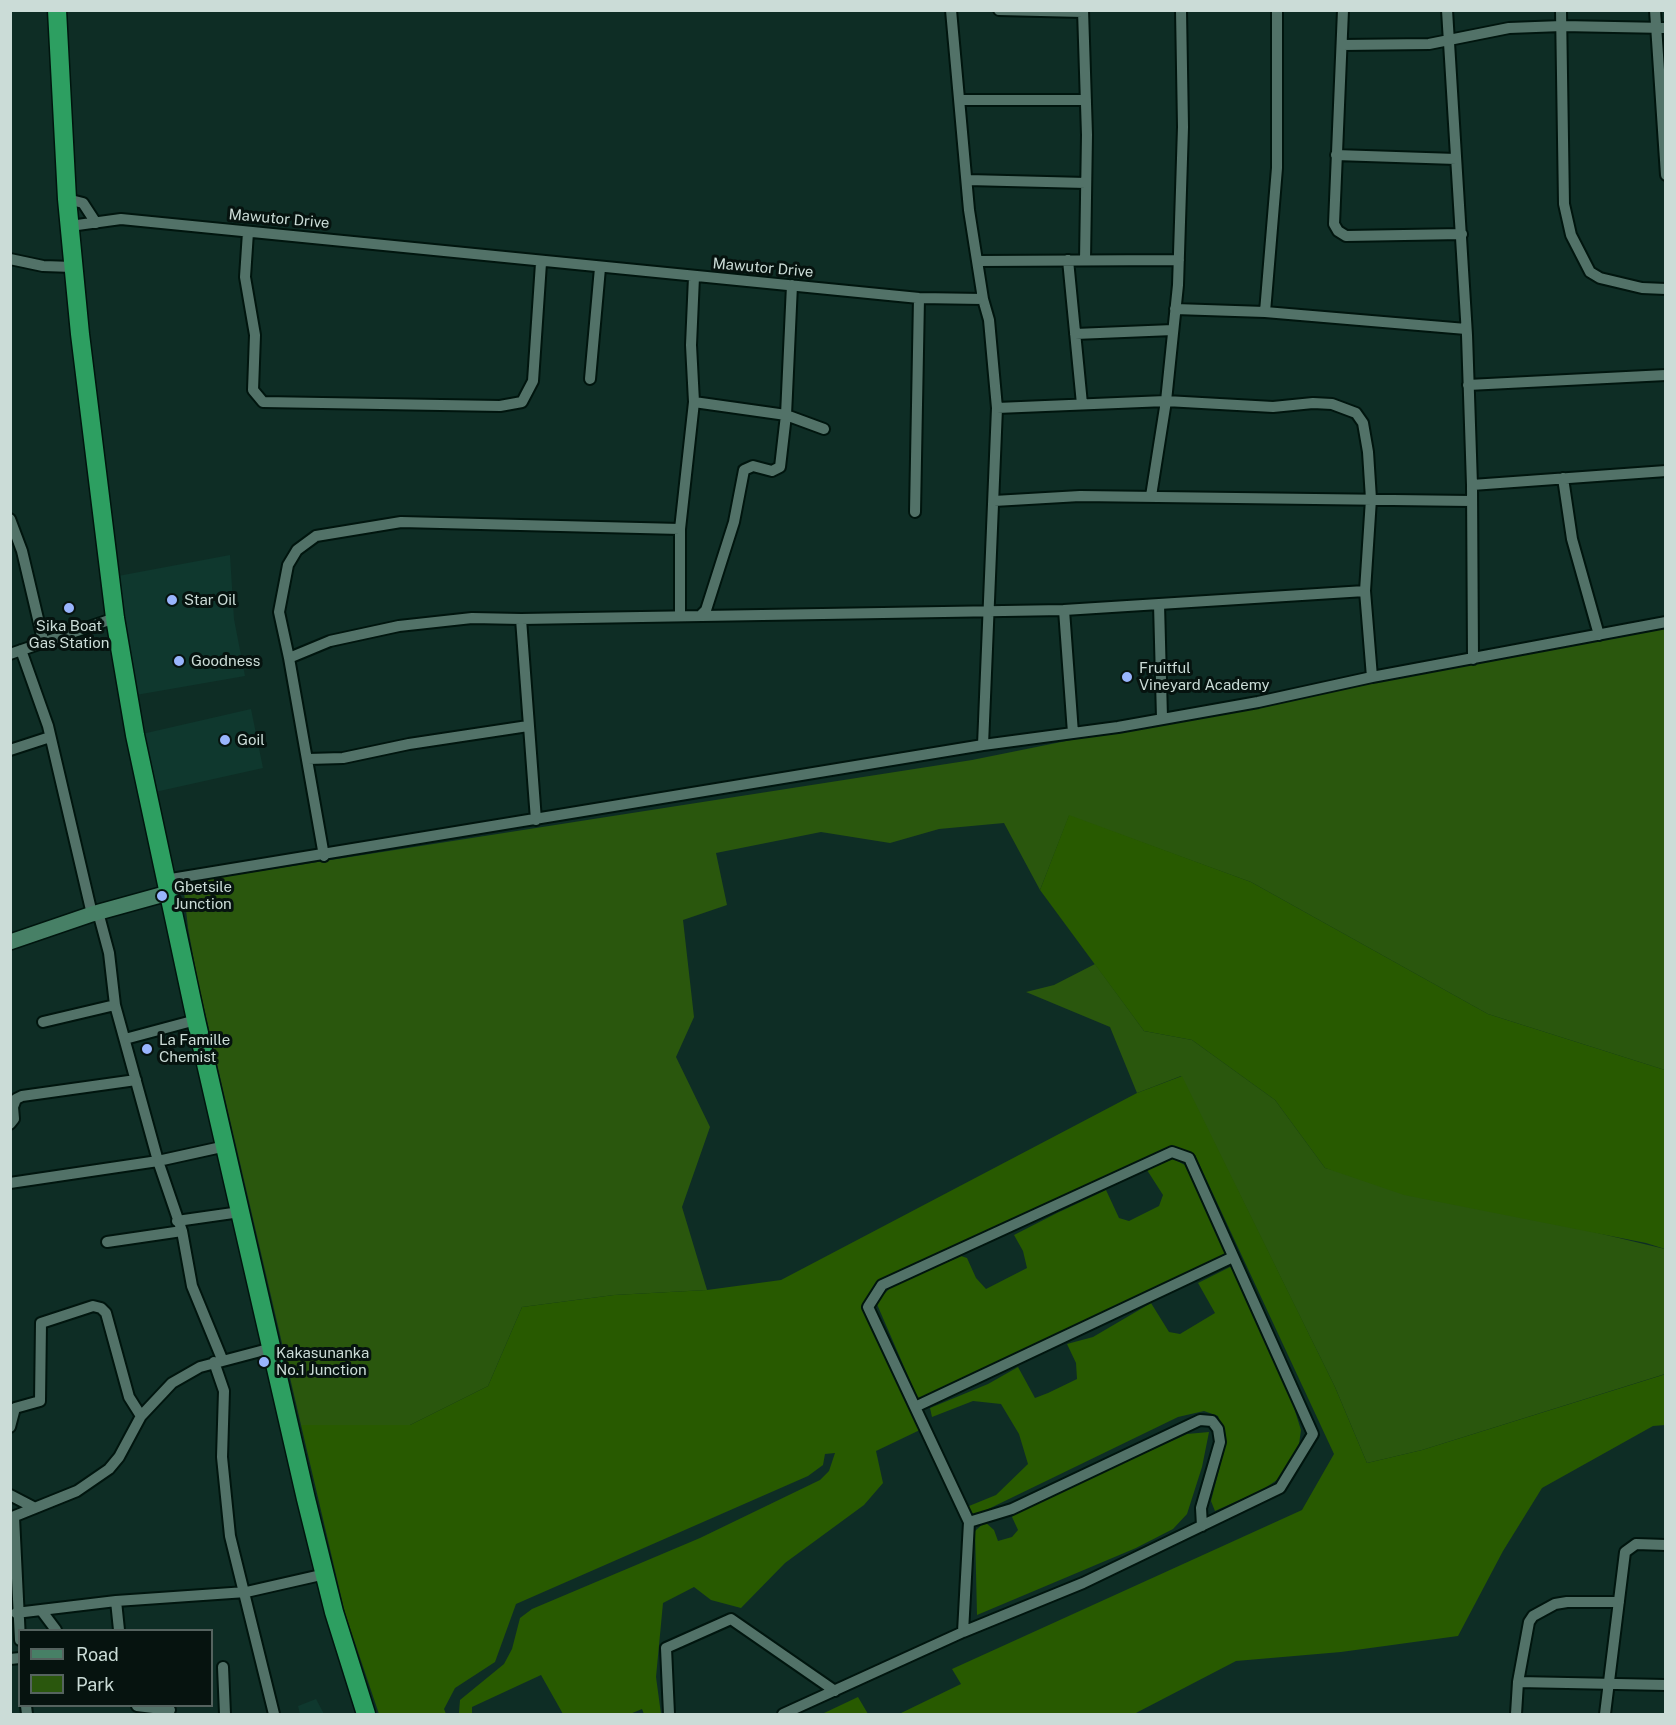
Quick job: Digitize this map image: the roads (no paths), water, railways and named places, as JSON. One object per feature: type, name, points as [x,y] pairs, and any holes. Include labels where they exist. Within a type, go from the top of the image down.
[{"type":"highway","points":[[57,10],[73,267],[94,465],[115,618],[167,887],[196,1020],[325,1574],[366,1714]]},
{"type":"street","points":[[951,10],[969,210],[982,299],[989,320],[997,408],[983,745]]},
{"type":"street","points":[[999,10],[1083,11],[1086,100],[1085,260]]},
{"type":"street","points":[[1151,496],[1166,401],[1179,260],[1183,127],[1182,10]]},
{"type":"street","points":[[1264,312],[1277,168],[1277,10]]},
{"type":"street","points":[[1343,10],[1334,224],[1338,231],[1346,236],[1462,234]]},
{"type":"street","points":[[1447,10],[1466,329],[1472,485],[1473,659]]},
{"type":"street","points":[[1561,10],[1564,204],[1571,236],[1590,272],[1600,278],[1642,288],[1665,289]]},
{"type":"street","points":[[1655,10],[1660,29],[1665,175]]},
{"type":"street","points":[[1342,45],[1429,44],[1509,28],[1562,26],[1660,29]]},
{"type":"street","points":[[960,100],[1086,100]]},
{"type":"street","points":[[1336,155],[1456,159]]},
{"type":"street","points":[[968,180],[1086,183]]},
{"type":"street","points":[[67,199],[83,203],[96,223]]},
{"type":"street","name":"Mawutor Drive","points":[[70,226],[122,219],[384,243],[541,263],[919,298],[982,299]]},
{"type":"street","points":[[248,232],[245,276],[255,336],[253,390],[263,402],[500,406],[522,402],[532,381],[541,263]]},
{"type":"street","points":[[10,259],[43,266],[73,267]]},
{"type":"street","points":[[1068,260],[1082,404]]},
{"type":"street","points":[[977,261],[1179,260]]},
{"type":"street","points":[[590,379],[600,268]]},
{"type":"street","points":[[680,615],[680,529],[694,402],[692,345],[694,277]]},
{"type":"street","points":[[702,614],[706,610],[734,522],[744,470],[753,466],[778,470],[786,415],[792,285]]},
{"type":"street","points":[[915,512],[919,298]]},
{"type":"street","points":[[1175,309],[1264,312],[1466,329]]},
{"type":"street","points":[[1075,334],[1173,330]]},
{"type":"street","points":[[1468,385],[1665,375]]},
{"type":"street","points":[[997,408],[1166,401],[1273,407],[1312,402],[1332,404],[1356,412],[1363,423],[1368,453],[1371,499],[1365,591],[1372,677]]},
{"type":"street","points":[[694,402],[786,415],[824,429]]},
{"type":"street","points":[[1472,485],[1665,471]]},
{"type":"street","points":[[1563,478],[1572,538],[1599,635]]},
{"type":"street","points":[[994,501],[1151,496],[1472,501]]},
{"type":"street","points":[[10,519],[22,551],[43,640]]},
{"type":"street","points":[[324,856],[308,759],[279,612],[288,565],[297,550],[316,536],[401,522],[680,529]]},
{"type":"street","points":[[289,658],[330,641],[399,626],[472,618],[1064,610],[1365,591]]},
{"type":"street","points":[[1159,604],[1162,718]]},
{"type":"street","points":[[1064,610],[1073,733]]},
{"type":"street","points":[[10,654],[43,640],[115,618]]},
{"type":"street","points":[[521,619],[536,820]]},
{"type":"street","points":[[10,942],[167,887],[324,856],[983,745],[1073,733],[1258,702],[1372,677],[1665,622]]},
{"type":"street","points":[[21,650],[50,737],[95,913],[109,953],[115,1005],[158,1161],[180,1226],[192,1286],[218,1361],[224,1391],[222,1457],[230,1536],[246,1592],[259,1660],[273,1714]]},
{"type":"street","points":[[308,759],[343,758],[410,744],[528,726]]},
{"type":"street","points":[[10,750],[50,737]]},
{"type":"street","points":[[43,1022],[115,1005]]},
{"type":"street","points":[[124,1039],[196,1020]]},
{"type":"street","points":[[10,1124],[14,1119],[13,1107],[16,1100],[22,1096],[135,1080]]},
{"type":"street","points":[[10,1184],[158,1161],[226,1146]]},
{"type":"street","points":[[783,1714],[963,1632],[1083,1582],[1280,1488],[1313,1434],[1189,1158],[1172,1152],[882,1285],[868,1307],[969,1522],[963,1632]]},
{"type":"street","points":[[106,1242],[240,1212]]},
{"type":"street","points":[[915,1407],[1233,1257]]},
{"type":"street","points":[[10,1427],[15,1408],[40,1401],[40,1323],[93,1306],[101,1308],[106,1313],[129,1397],[141,1416]]},
{"type":"street","points":[[18,1629],[13,1586],[12,1518],[77,1491],[109,1469],[119,1457],[141,1416],[172,1383],[200,1367],[272,1348]]},
{"type":"street","points":[[969,1522],[1012,1509],[1200,1419],[1212,1421],[1218,1429],[1220,1442],[1201,1508],[1202,1526]]},
{"type":"street","points":[[10,1495],[34,1508]]},
{"type":"street","points":[[1605,1714],[1625,1552],[1636,1544],[1665,1545]]},
{"type":"street","points":[[16,1613],[116,1601],[246,1592],[325,1574]]},
{"type":"street","points":[[116,1601],[119,1629]]},
{"type":"street","points":[[1516,1714],[1518,1682],[1529,1622],[1533,1616],[1556,1604],[1567,1602],[1619,1602]]},
{"type":"street","points":[[41,1610],[55,1629]]},
{"type":"street","points":[[669,1714],[666,1648],[731,1619],[835,1691]]},
{"type":"street","points":[[223,1667],[225,1714]]},
{"type":"street","points":[[1518,1682],[1665,1685]]},
{"type":"street","points":[[146,1707],[170,1710]]},
{"type":"place","name":"Star Oil","points":[[172,600]]},
{"type":"place","name":"Sika Boat Gas Station","points":[[69,608]]},
{"type":"place","name":"Goodness","points":[[179,661]]},
{"type":"place","name":"Fruitful Vineyard Academy","points":[[1127,677]]},
{"type":"place","name":"Goil","points":[[225,740]]},
{"type":"place","name":"Gbetsile Junction","points":[[162,896]]},
{"type":"place","name":"La Famille Chemist","points":[[147,1049]]},
{"type":"place","name":"Kakasunanka No.1 Junction","points":[[264,1362]]}]
